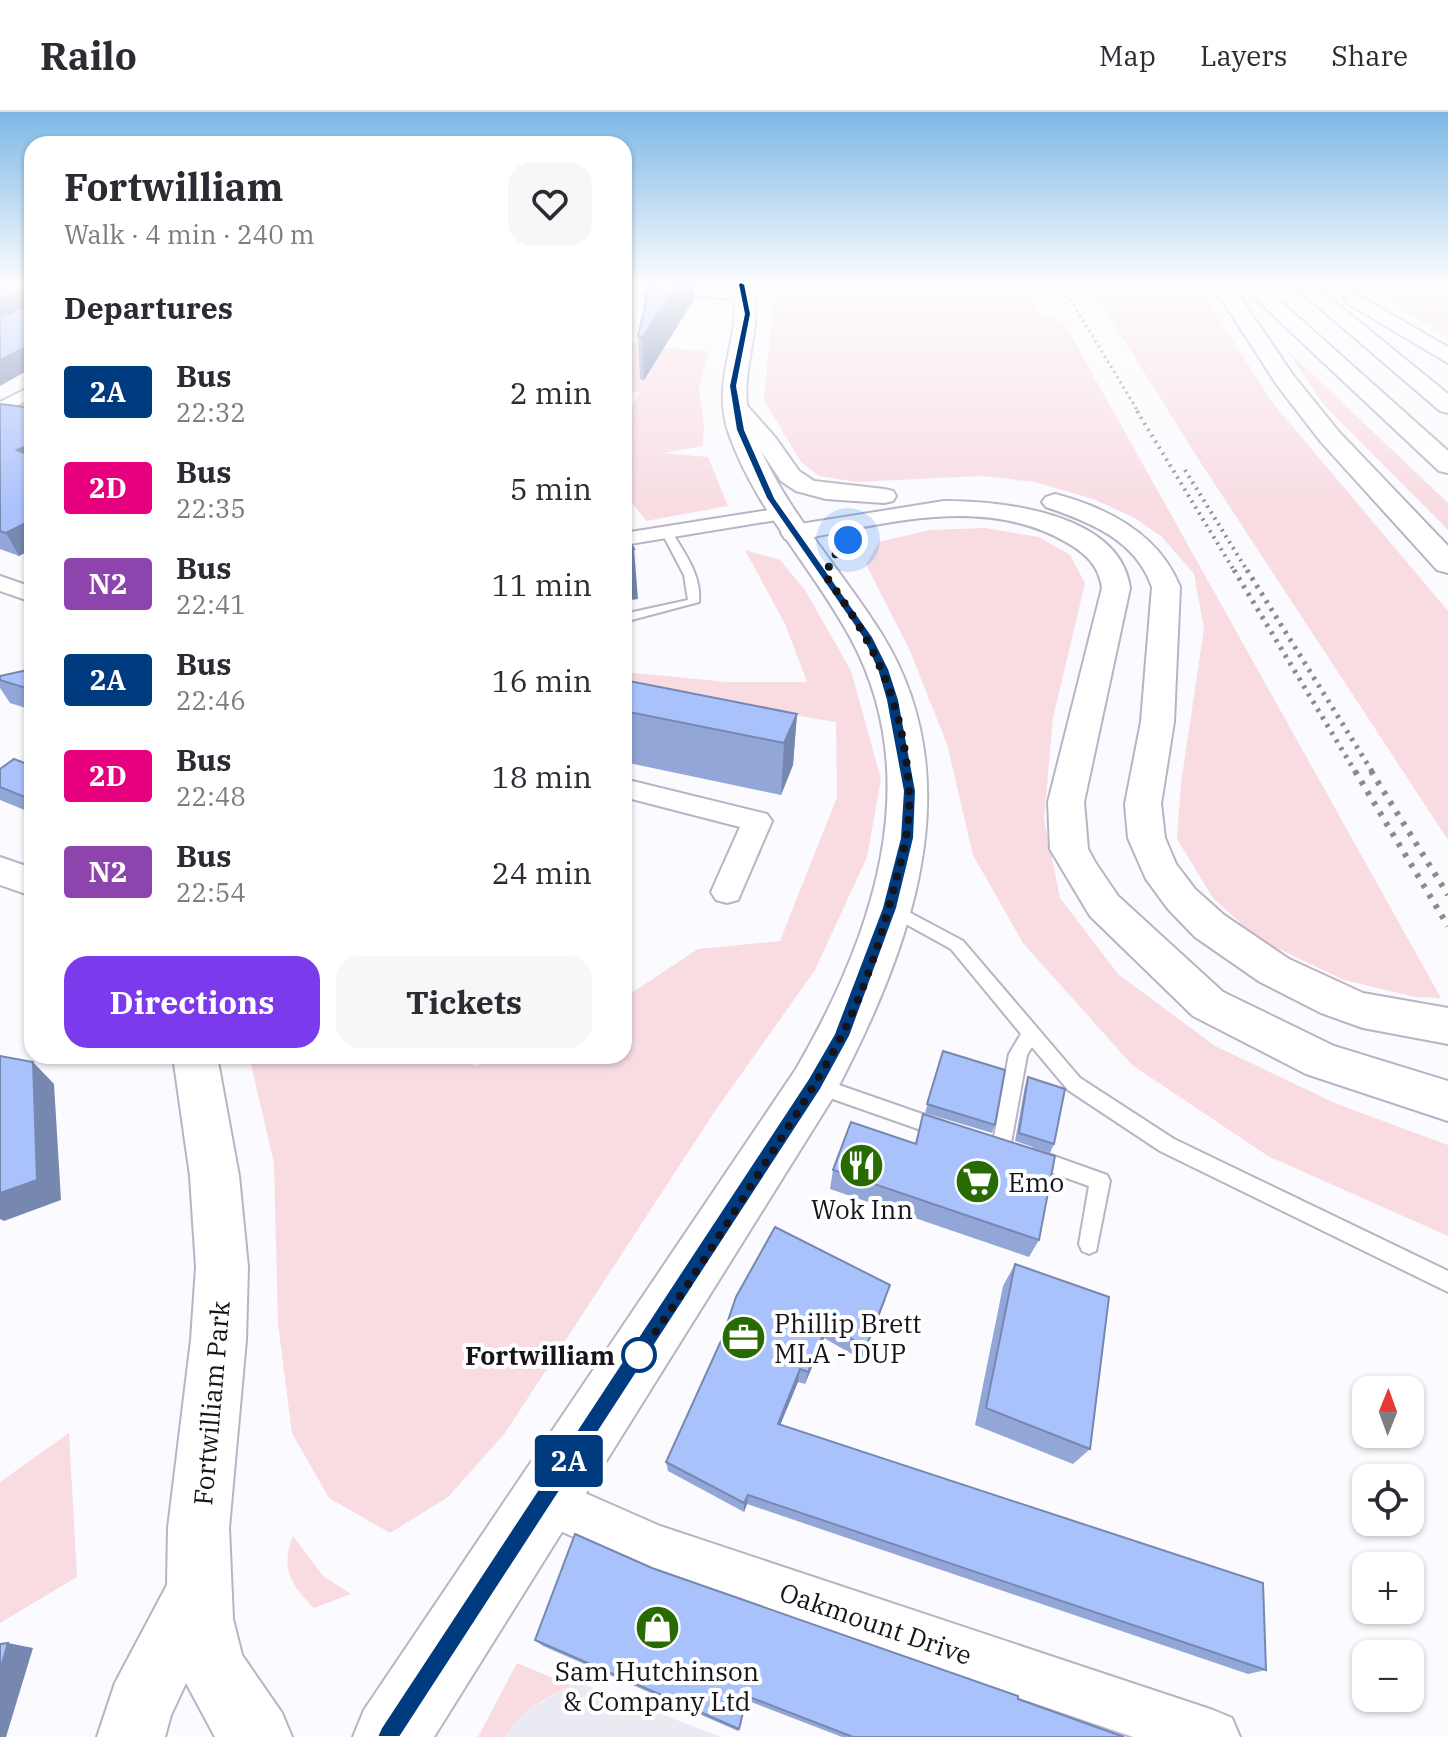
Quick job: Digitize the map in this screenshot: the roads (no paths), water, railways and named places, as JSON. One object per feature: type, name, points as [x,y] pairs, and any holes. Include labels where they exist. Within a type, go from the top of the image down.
[{"type":"main road","points":[[391,1737],[814,1084],[841,1036],[889,908],[907,838],[910,791],[883,669],[867,637],[788,523],[753,462],[735,406],[733,380],[738,360]]},
{"type":"main road","points":[[1272,360],[1330,437],[1448,564]]},
{"type":"main road","points":[[1332,360],[1448,465]]},
{"type":"main road","points":[[1392,360],[1448,406]]},
{"type":"street","points":[[0,409],[24,396]]},
{"type":"street","points":[[735,406],[767,442],[790,476],[805,486],[888,506],[955,507],[1027,515],[1076,535],[1103,557],[1111,566],[1116,588],[1066,802],[1069,849],[1082,872],[1104,906],[1208,1004],[1322,1061],[1448,1101]]},
{"type":"street","points":[[632,537],[666,531],[788,523],[888,506],[932,490],[1005,491],[1077,509],[1103,520],[1139,545],[1160,572],[1167,588],[1155,748],[1143,806],[1154,856],[1175,890],[1201,920],[1230,944],[1280,975],[1338,1002],[1387,1017],[1448,1026]]},
{"type":"street","points":[[825,575],[842,545],[888,524],[888,506]]},
{"type":"street","points":[[0,583],[24,592]]},
{"type":"street","points":[[632,790],[757,821],[727,892]]},
{"type":"street","name":"Fortwilliam Park","points":[[196,1064],[218,1208],[223,1295],[200,1524],[198,1591],[212,1665],[258,1737]]},
{"type":"street","name":"Oakmount Drive","points":[[544,1499],[656,1549],[1213,1737]]},
{"type":"street","points":[[131,1737],[139,1707],[198,1591]]},
{"type":"lane","points":[[632,616],[693,602],[695,594],[691,579],[666,531]]},
{"type":"lane","points":[[889,908],[957,945],[1074,1084],[1167,1145],[1448,1282]]},
{"type":"lane","points":[[1002,1148],[1018,1054],[1031,1033]]},
{"type":"lane","points":[[814,1084],[892,1114],[1100,1181],[1089,1244]]},
{"type":"railway","points":[[1107,360],[1139,413]]},
{"type":"railway","points":[[1137,411],[1235,572]]},
{"type":"railway","points":[[1185,470],[1248,572]]},
{"type":"railway","points":[[1234,570],[1356,773]]},
{"type":"railway","points":[[1247,570],[1373,773]]},
{"type":"railway","points":[[1355,771],[1448,926]]},
{"type":"railway","points":[[1371,771],[1448,895]]},
{"type":"place","name":"Wok Inn","points":[[862,1166]]},
{"type":"place","name":"Emo","points":[[977,1182]]},
{"type":"place","name":"Phillip Brett MLA - DUP","points":[[743,1338]]},
{"type":"place","name":"Fortwilliam","points":[[639,1355]]},
{"type":"place","name":"Sam Hutchinson & Company Ltd","points":[[657,1628]]}]
